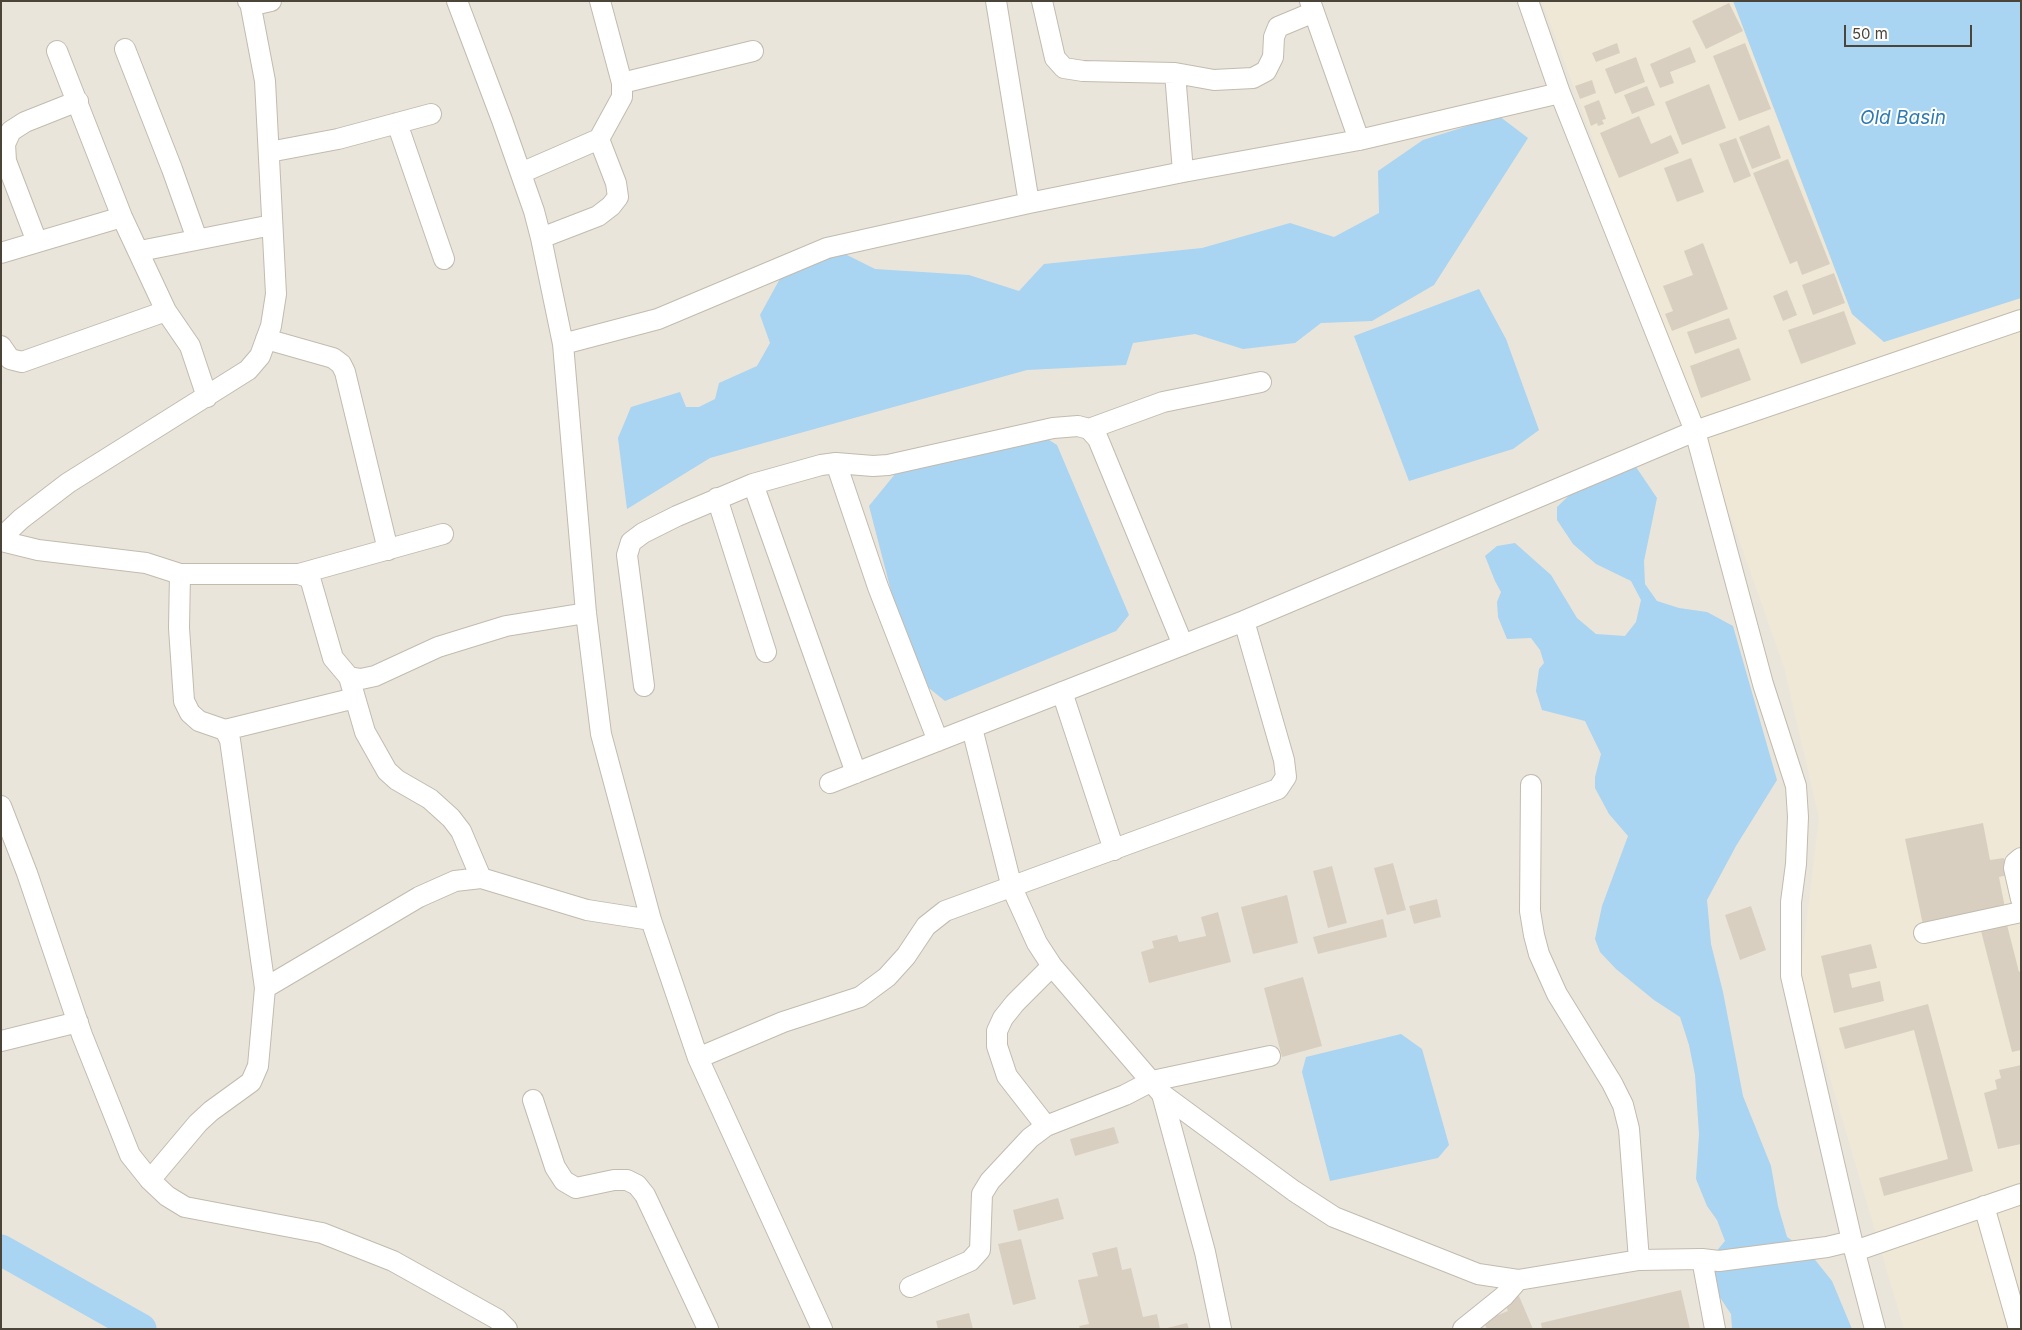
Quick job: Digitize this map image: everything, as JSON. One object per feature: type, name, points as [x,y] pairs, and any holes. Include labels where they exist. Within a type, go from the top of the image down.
[{"type":"street","points":[[271,1],[262,3],[249,2],[265,81],[276,294],[271,326],[260,356],[248,370],[68,483],[21,519],[1,540],[38,550],[146,563],[180,574],[299,574],[443,534]]},
{"type":"street","points":[[457,1],[521,173],[541,238],[563,344],[586,612],[600,734],[651,920],[698,1058],[822,1329]]},
{"type":"street","points":[[521,173],[598,139],[622,97],[622,83],[600,1]]},
{"type":"street","points":[[996,1],[1029,203]]},
{"type":"street","points":[[1042,1],[1054,58],[1064,68],[1083,71],[1175,73],[1214,80],[1253,78],[1266,71],[1274,57],[1274,37],[1278,27],[1312,6],[1359,140]]},
{"type":"street","points":[[1528,1],[1560,93],[1695,431],[1763,684],[1796,786],[1798,817],[1796,864],[1791,902],[1791,976],[1853,1246],[1875,1329]]},
{"type":"street","points":[[125,49],[172,168],[197,239]]},
{"type":"street","points":[[57,51],[122,217],[140,251],[166,311],[190,346],[206,397]]},
{"type":"street","points":[[622,83],[753,51]]},
{"type":"street","points":[[1175,73],[1183,172]]},
{"type":"street","points":[[563,344],[658,319],[827,248],[1029,203],[1183,172],[1359,140],[1560,93]]},
{"type":"street","points":[[37,242],[6,161],[5,144],[11,131],[25,122],[78,101]]},
{"type":"street","points":[[269,152],[338,139],[431,114]]},
{"type":"street","points":[[398,123],[444,259]]},
{"type":"street","points":[[541,238],[598,216],[611,206],[618,197],[616,183],[598,139]]},
{"type":"street","points":[[1,253],[122,217]]},
{"type":"street","points":[[140,251],[272,225]]},
{"type":"street","points":[[1,346],[10,359],[22,362],[166,311]]},
{"type":"street","points":[[830,783],[1244,621],[1695,431],[2021,320]]},
{"type":"street","points":[[266,340],[333,358],[341,364],[345,372],[388,550]]},
{"type":"street","points":[[1089,429],[1163,402],[1260,382]]},
{"type":"street","points":[[644,686],[627,555],[630,542],[643,533],[717,498],[753,484],[836,463],[873,466],[888,465],[1053,428],[1078,426],[1089,429],[1098,439],[1183,645]]},
{"type":"street","points":[[836,463],[878,588],[938,741]]},
{"type":"street","points":[[753,484],[856,773]]},
{"type":"street","points":[[717,498],[766,652]]},
{"type":"street","points":[[180,574],[179,628],[184,702],[190,713],[198,721],[225,730],[355,698]]},
{"type":"street","points":[[299,574],[310,578],[332,658],[349,677],[365,732],[387,771],[397,780],[430,799],[451,818],[461,831],[481,878]]},
{"type":"street","points":[[349,677],[361,679],[375,676],[438,647],[506,626],[586,612]]},
{"type":"street","points":[[698,1058],[783,1022],[860,997],[887,977],[906,956],[926,926],[945,911],[1278,789],[1286,777],[1284,760],[1244,621]]},
{"type":"street","points":[[1062,692],[1114,850]]},
{"type":"street","points":[[972,728],[1012,888],[1037,943],[1052,966],[1157,1088],[1294,1190],[1334,1217],[1478,1274],[1518,1280],[1639,1260],[1711,1260],[1827,1247],[1853,1246],[2021,1194]]},
{"type":"street","points":[[150,1180],[198,1123],[211,1111],[252,1082],[258,1066],[266,988],[230,740],[225,730]]},
{"type":"street","points":[[1531,785],[1530,911],[1534,935],[1539,954],[1557,994],[1612,1083],[1623,1105],[1629,1129],[1639,1260]]},
{"type":"street","points":[[1,806],[27,873],[78,1022],[130,1155],[150,1180],[167,1196],[186,1207],[322,1232],[393,1261],[497,1319],[507,1329]]},
{"type":"street","points":[[2021,858],[2014,868],[2021,899]]},
{"type":"street","points":[[266,988],[419,898],[455,881],[481,878],[587,910],[651,920]]},
{"type":"street","points":[[1924,933],[2021,912]]},
{"type":"street","points":[[1046,1126],[1007,1076],[997,1046],[997,1031],[1003,1018],[1015,1003],[1052,966]]},
{"type":"street","points":[[1,1041],[78,1022]]},
{"type":"street","points":[[910,1287],[970,1262],[980,1250],[982,1194],[990,1181],[1030,1138],[1046,1126],[1125,1095],[1157,1088],[1270,1056]]},
{"type":"street","points":[[1157,1088],[1205,1252],[1221,1329]]},
{"type":"street","points":[[533,1100],[555,1167],[564,1181],[576,1188],[614,1180],[627,1180],[637,1185],[645,1195],[708,1329]]},
{"type":"street","points":[[1984,1206],[2018,1329]]},
{"type":"street","points":[[1711,1260],[1715,1329]]},
{"type":"street","points":[[1472,1325],[1504,1296],[1518,1280]]},
{"type":"shaded area","points":[[1,1],[2021,1],[2021,1329],[1,1329]]},
{"type":"shaded area","points":[[1542,1],[2021,1],[2021,1329],[1904,1329],[1800,976],[1819,818],[1784,667],[1695,416]]},
{"type":"water","name":"Old Basin","points":[[1733,1],[2021,1],[2021,298],[1884,342],[1852,314]]},
{"type":"water","points":[[1499,116],[1528,138],[1434,285],[1372,321],[1321,323],[1295,343],[1243,349],[1195,334],[1133,343],[1126,365],[1027,370],[710,458],[627,509],[618,438],[631,407],[680,392],[686,407],[699,407],[715,399],[719,383],[757,366],[770,343],[760,315],[782,275],[843,253],[875,269],[969,275],[1019,291],[1044,264],[1202,248],[1290,223],[1334,237],[1379,213],[1378,171],[1423,140]]},
{"type":"water","points":[[1479,289],[1506,339],[1539,430],[1513,449],[1409,481],[1354,336]]},
{"type":"water","points":[[1046,438],[1057,445],[1129,615],[1116,631],[945,701],[929,688],[897,614],[869,506],[900,468]]},
{"type":"water","points":[[1636,467],[1657,498],[1644,561],[1645,584],[1657,601],[1679,608],[1707,612],[1733,626],[1777,780],[1736,846],[1707,900],[1711,944],[1723,992],[1743,1096],[1771,1166],[1778,1206],[1787,1237],[1808,1251],[1832,1281],[1852,1329],[1732,1329],[1731,1314],[1713,1287],[1715,1253],[1725,1241],[1717,1220],[1707,1206],[1696,1179],[1699,1134],[1695,1075],[1689,1045],[1680,1017],[1654,1000],[1616,969],[1600,952],[1595,939],[1602,906],[1628,836],[1609,814],[1595,788],[1595,777],[1601,754],[1585,721],[1542,710],[1536,691],[1539,669],[1544,663],[1540,650],[1531,638],[1507,639],[1498,617],[1497,602],[1501,592],[1485,556],[1497,546],[1515,543],[1551,575],[1577,618],[1596,634],[1625,636],[1636,622],[1641,600],[1631,581],[1596,564],[1573,544],[1557,520],[1557,507],[1578,487],[1602,476]]},
{"type":"water","points":[[1401,1034],[1422,1049],[1449,1145],[1438,1158],[1330,1181],[1302,1072],[1306,1057]]},
{"type":"building","points":[[1729,3],[1743,31],[1706,49],[1692,21]]},
{"type":"building","points":[[1617,43],[1620,53],[1596,62],[1592,53]]},
{"type":"building","points":[[1745,43],[1771,109],[1739,121],[1713,56]]},
{"type":"building","points":[[1690,47],[1696,62],[1670,72],[1674,83],[1660,88],[1650,64]]},
{"type":"building","points":[[1636,57],[1645,82],[1615,94],[1605,69]]},
{"type":"building","points":[[1592,80],[1596,93],[1580,99],[1575,86]]},
{"type":"building","points":[[1709,84],[1726,128],[1682,145],[1665,102]]},
{"type":"building","points":[[1647,86],[1655,105],[1632,114],[1624,95]]},
{"type":"building","points":[[1599,100],[1606,119],[1602,120],[1604,124],[1598,126],[1597,123],[1591,126],[1584,106]]},
{"type":"building","points":[[1639,116],[1651,144],[1671,135],[1679,153],[1619,178],[1600,133]]},
{"type":"building","points":[[1769,125],[1781,158],[1752,169],[1739,137]]},
{"type":"building","points":[[1736,138],[1751,176],[1734,183],[1719,144]]},
{"type":"building","points":[[1691,158],[1704,192],[1677,202],[1664,168]]},
{"type":"building","points":[[1788,159],[1830,264],[1802,275],[1797,261],[1790,264],[1753,173]]},
{"type":"building","points":[[1703,243],[1728,309],[1672,331],[1665,314],[1673,311],[1663,286],[1693,275],[1684,251]]},
{"type":"building","points":[[1834,273],[1845,303],[1813,315],[1802,285]]},
{"type":"building","points":[[1787,290],[1797,315],[1783,321],[1773,296]]},
{"type":"building","points":[[1844,311],[1856,344],[1801,364],[1788,330]]},
{"type":"building","points":[[1729,318],[1737,339],[1695,354],[1687,332]]},
{"type":"building","points":[[1739,348],[1751,380],[1701,398],[1690,366]]},
{"type":"building","points":[[1983,823],[1990,860],[2004,858],[2008,875],[1999,877],[2005,908],[1923,925],[1905,839]]},
{"type":"building","points":[[1393,863],[1406,910],[1387,915],[1374,868]]},
{"type":"building","points":[[1332,866],[1347,923],[1328,928],[1313,871]]},
{"type":"building","points":[[1287,895],[1298,943],[1253,954],[1241,907]]},
{"type":"building","points":[[1437,899],[1441,917],[1414,924],[1409,906]]},
{"type":"building","points":[[1751,906],[1766,950],[1740,960],[1725,915]]},
{"type":"building","points":[[1218,912],[1231,962],[1149,983],[1141,952],[1154,948],[1152,941],[1177,935],[1179,942],[1206,936],[1201,917]]},
{"type":"building","points":[[1383,919],[1387,937],[1318,954],[1313,937]]},
{"type":"building","points":[[2006,921],[2019,972],[2021,971],[2021,1050],[2012,1052],[1980,927]]},
{"type":"building","points":[[1871,944],[1877,968],[1849,974],[1852,988],[1880,981],[1884,1001],[1834,1013],[1821,956]]},
{"type":"building","points":[[1303,977],[1322,1046],[1282,1057],[1264,988]]},
{"type":"building","points":[[1928,1004],[1973,1171],[1884,1196],[1879,1178],[1948,1159],[1914,1030],[1845,1049],[1839,1028]]},
{"type":"building","points":[[2021,1065],[2021,1144],[1998,1149],[1984,1093],[1997,1089],[1995,1080],[2001,1078],[1999,1070]]},
{"type":"building","points":[[1114,1127],[1119,1143],[1075,1156],[1070,1139]]},
{"type":"building","points":[[1058,1198],[1064,1219],[1018,1231],[1013,1210]]},
{"type":"building","points":[[1021,1239],[1036,1299],[1013,1305],[998,1244]]},
{"type":"building","points":[[1117,1247],[1122,1270],[1131,1268],[1143,1317],[1157,1314],[1160,1329],[1080,1329],[1079,1326],[1089,1324],[1078,1280],[1098,1276],[1092,1253]]},
{"type":"building","points":[[1681,1290],[1690,1329],[1542,1329],[1541,1323]]},
{"type":"building","points":[[1519,1296],[1533,1329],[1487,1329],[1481,1316],[1496,1310],[1498,1315],[1508,1311],[1504,1302]]},
{"type":"building","points":[[969,1313],[973,1329],[938,1329],[936,1321]]},
{"type":"building","points":[[1187,1323],[1189,1329],[1167,1329],[1167,1328]]},
{"type":"waterway","points":[[1,1250],[141,1329]]}]
